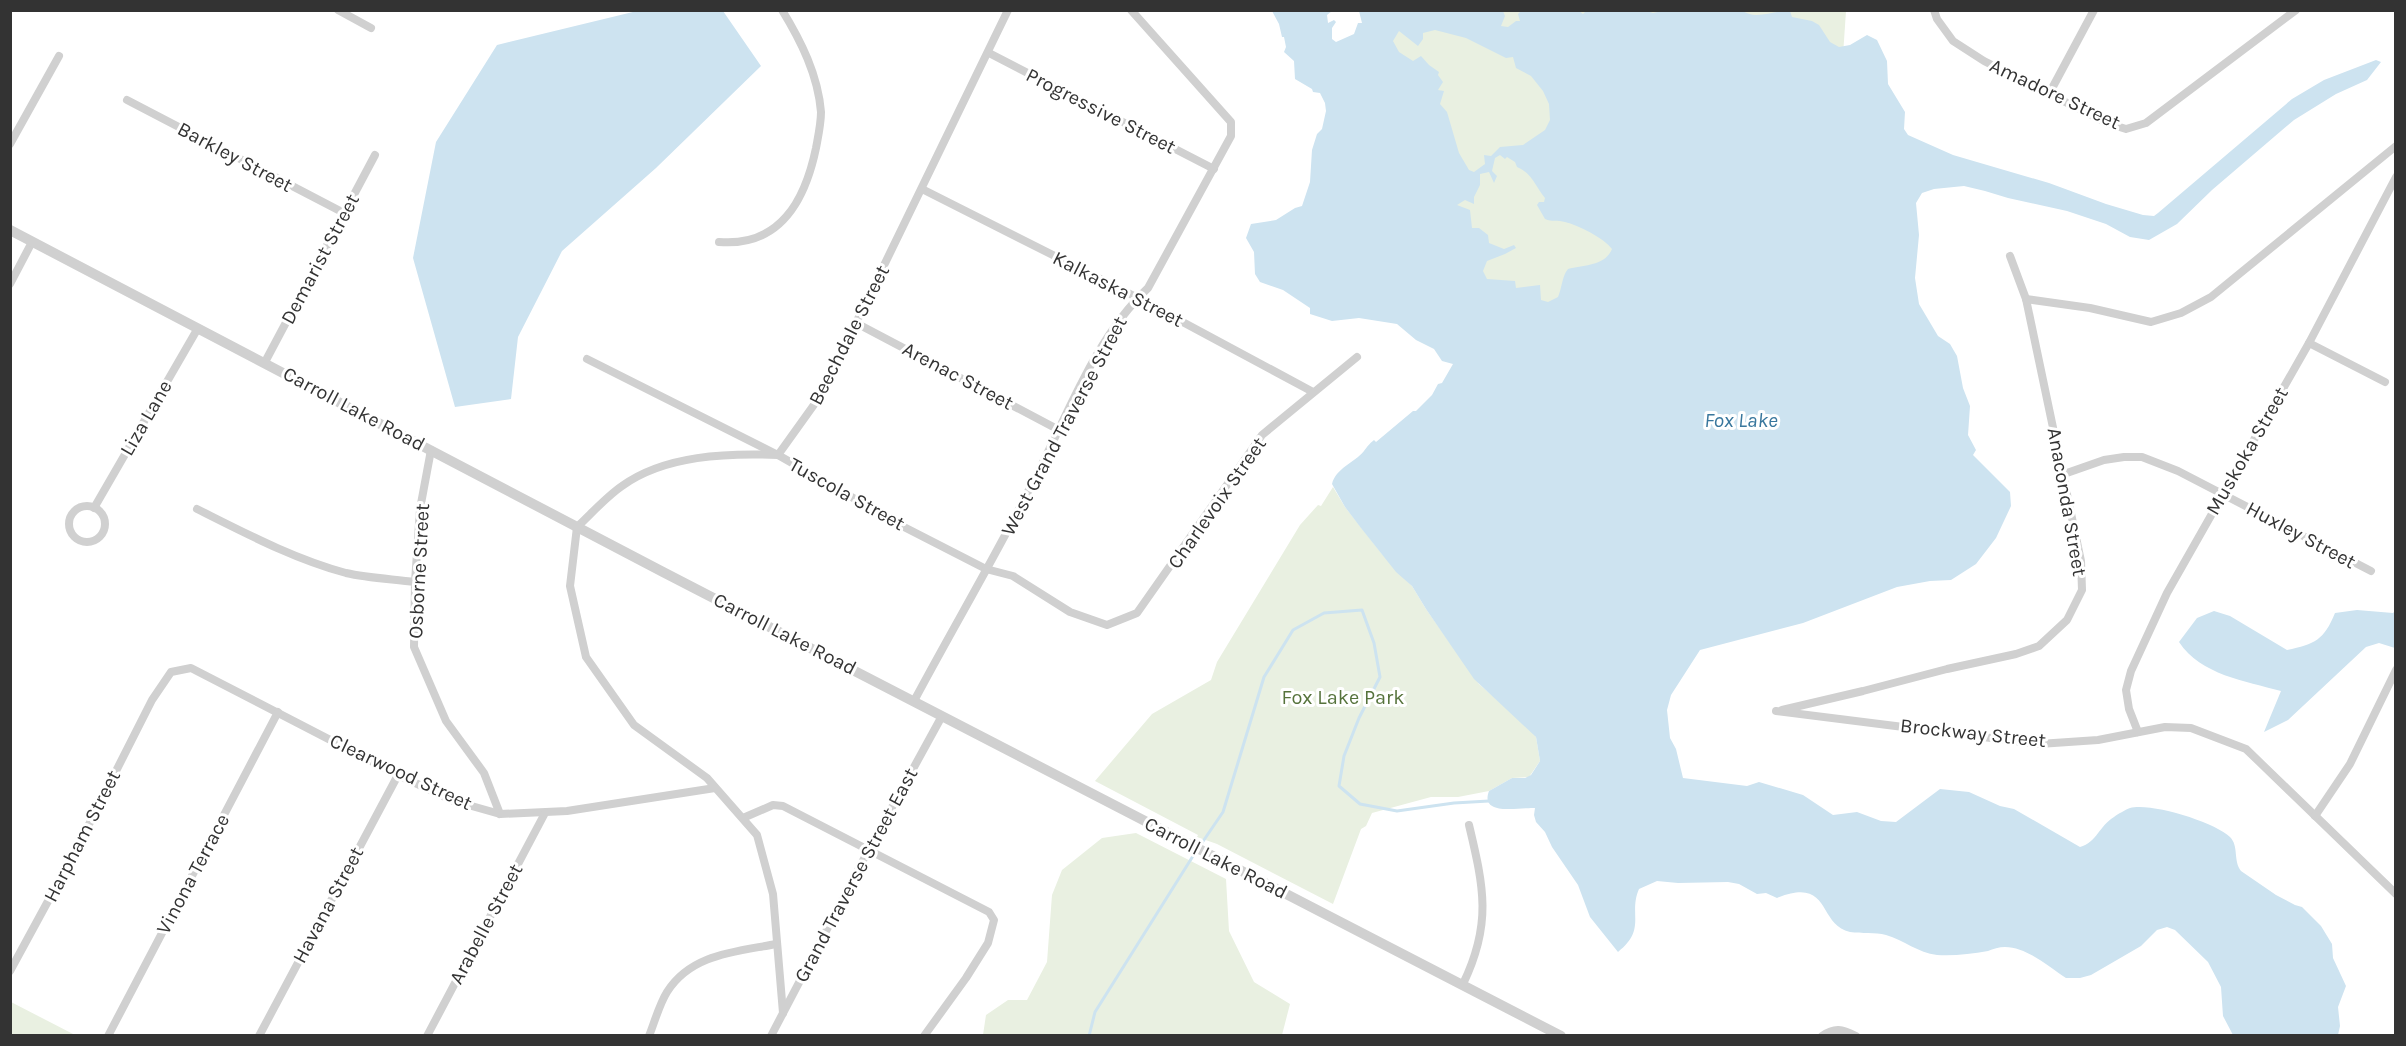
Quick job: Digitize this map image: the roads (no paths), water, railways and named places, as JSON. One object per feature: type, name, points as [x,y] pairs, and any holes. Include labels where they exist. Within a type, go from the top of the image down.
[{"type":"street","points":[[338,10],[371,28]]},
{"type":"street","points":[[719,242],[739,244],[761,237],[776,228],[790,213],[802,194],[812,166],[821,113],[817,89],[800,39],[782,10]]},
{"type":"street","name":"Beechdale Street","points":[[778,455],[821,394],[1008,10]]},
{"type":"street","name":"West Grand Traverse Street","points":[[914,701],[1011,525],[1099,352],[1127,308],[1148,288],[1231,136],[1231,122],[1131,10]]},
{"type":"street","points":[[2049,94],[2094,10]]},
{"type":"street","name":"Amadore Street","points":[[1936,15],[1953,41],[1984,61],[2107,123],[2126,129],[2146,123],[2296,10]]},
{"type":"street","name":"Progressive Street","points":[[989,53],[1214,169]]},
{"type":"street","points":[[10,144],[59,56]]},
{"type":"street","name":"Barkley Street","points":[[127,100],[344,213]]},
{"type":"street","points":[[2026,299],[2090,308],[2151,321],[2181,314],[2211,297],[2235,279],[2396,146]]},
{"type":"street","name":"Demarist Street","points":[[265,362],[375,155]]},
{"type":"street","name":"Muskoka Street","points":[[2138,732],[2129,709],[2126,690],[2131,671],[2168,593],[2222,493],[2309,343],[2392,190],[2396,177]]},
{"type":"street","name":"Kalkaska Street","points":[[922,189],[1138,298],[1313,392]]},
{"type":"street","name":"Carroll Lake Road","points":[[10,230],[942,716],[1561,1035]]},
{"type":"street","points":[[10,284],[32,242]]},
{"type":"street","name":"Anaconda Street","points":[[1776,711],[2016,654],[2039,646],[2067,620],[2082,590],[2081,561],[2026,299],[2010,256]]},
{"type":"street","name":"Arenac Street","points":[[856,323],[1059,430]]},
{"type":"street","name":"Liza Lane","points":[[94,508],[198,327]]},
{"type":"street","points":[[2309,343],[2385,382]]},
{"type":"street","name":"Charlevoix Street","points":[[1107,626],[1137,613],[1263,435],[1357,357]]},
{"type":"street","name":"Tuscola Street","points":[[588,359],[778,455],[986,569],[1013,576],[1070,612],[1107,626]]},
{"type":"street","name":"Osborne Street","points":[[431,450],[420,509],[415,582],[414,647],[446,722],[484,772],[500,814]]},
{"type":"street","points":[[778,455],[744,454],[675,462],[642,474],[621,486],[577,526],[570,586],[585,657],[634,724],[707,778],[757,835],[773,894],[783,1013]]},
{"type":"street","name":"Huxley Street","points":[[2064,474],[2104,460],[2142,457],[2178,471],[2371,571]]},
{"type":"street","points":[[84,507],[94,508],[104,518],[103,533],[95,541],[80,541],[70,528],[72,514],[84,507]]},
{"type":"street","points":[[198,509],[258,540],[310,561],[347,573],[415,582]]},
{"type":"street","name":"Clearwood Street","points":[[152,700],[171,672],[191,668],[398,775],[454,801],[500,814],[545,813],[631,803],[715,788]]},
{"type":"street","points":[[2315,816],[2350,764],[2396,670]]},
{"type":"street","name":"Harpham Street","points":[[10,971],[78,846],[152,700]]},
{"type":"street","name":"Brockway Street","points":[[1776,711],[2039,744],[2097,740],[2166,727],[2191,728],[2246,749],[2396,894]]},
{"type":"street","name":"Vinona Terrace","points":[[108,1035],[278,712]]},
{"type":"street","name":"Grand Traverse Street East","points":[[771,1035],[942,716]]},
{"type":"street","name":"Havana Street","points":[[259,1035],[398,775]]},
{"type":"street","points":[[743,818],[773,805],[783,807],[989,912],[994,920],[988,943],[966,978],[924,1035]]},
{"type":"street","name":"Arabelle Street","points":[[427,1035],[545,813]]},
{"type":"street","points":[[1463,984],[1478,950],[1484,900],[1469,825]]},
{"type":"street","points":[[649,1035],[666,994],[677,979],[692,966],[709,957],[776,944]]},
{"type":"street","points":[[1822,1035],[1831,1030],[1842,1029],[1856,1035]]},
{"type":"water","name":"Fox Lake","points":[[1643,10],[1653,13],[1667,10],[1741,10],[1758,15],[1790,11],[1792,17],[1812,21],[1819,25],[1830,42],[1839,47],[1850,45],[1867,35],[1877,40],[1887,61],[1888,84],[1905,112],[1904,129],[1908,135],[1953,155],[2049,183],[2106,204],[2154,216],[2292,99],[2324,80],[2376,60],[2381,62],[2367,80],[2336,94],[2294,120],[2212,190],[2177,224],[2149,240],[2130,237],[2106,224],[2067,211],[1964,186],[1934,189],[1922,193],[1916,203],[1919,235],[1915,278],[1919,304],[1938,336],[1950,344],[1957,356],[1963,388],[1970,406],[1968,435],[1976,450],[1973,455],[2010,492],[2011,506],[1996,538],[1976,564],[1951,580],[1897,587],[1803,623],[1700,650],[1671,695],[1667,710],[1670,738],[1676,749],[1683,778],[1747,786],[1759,782],[1803,795],[1833,815],[1857,812],[1881,821],[1896,822],[1940,789],[1969,792],[2000,806],[2014,809],[2080,847],[2086,845],[2109,821],[2130,808],[2152,808],[2211,825],[2233,841],[2237,863],[2241,871],[2276,895],[2302,907],[2321,926],[2332,944],[2333,958],[2346,986],[2338,1007],[2340,1026],[2338,1035],[2233,1035],[2223,1016],[2221,987],[2208,962],[2175,930],[2167,927],[2157,930],[2141,946],[2091,975],[2066,978],[2037,958],[2013,948],[2001,947],[1988,951],[1937,955],[1924,952],[1886,935],[1850,932],[1840,928],[1832,921],[1816,897],[1807,893],[1795,893],[1777,898],[1766,893],[1757,894],[1739,884],[1728,882],[1657,881],[1639,889],[1632,936],[1618,952],[1590,917],[1578,885],[1552,847],[1545,832],[1536,822],[1535,808],[1503,809],[1490,804],[1489,791],[1512,778],[1525,778],[1531,775],[1540,761],[1536,737],[1474,679],[1412,586],[1396,572],[1361,528],[1345,507],[1332,484],[1337,474],[1360,455],[1372,441],[1376,442],[1413,411],[1416,411],[1432,395],[1438,384],[1442,383],[1453,364],[1442,361],[1434,349],[1416,340],[1397,324],[1359,318],[1332,321],[1310,314],[1310,308],[1283,290],[1260,282],[1255,274],[1254,252],[1246,238],[1251,224],[1276,220],[1302,206],[1310,182],[1312,150],[1317,134],[1322,129],[1326,111],[1320,93],[1313,92],[1312,89],[1295,79],[1294,61],[1284,52],[1286,47],[1284,37],[1282,37],[1279,24],[1272,11],[1332,11],[1327,15],[1328,23],[1334,20],[1336,22],[1332,28],[1332,39],[1336,42],[1354,34],[1358,23],[1362,23],[1359,11],[1503,11],[1505,16],[1501,26],[1508,27],[1520,21],[1518,14],[1521,11],[1579,11],[1583,14],[1586,11]],"holes":[[[1435,30],[1466,38],[1506,58],[1513,57],[1516,68],[1531,76],[1543,91],[1549,104],[1550,120],[1545,130],[1523,145],[1500,147],[1491,156],[1484,155],[1485,164],[1474,172],[1469,170],[1459,153],[1447,112],[1440,104],[1444,91],[1438,90],[1443,82],[1438,75],[1439,72],[1421,56],[1413,61],[1399,52],[1393,41],[1399,31],[1418,46],[1423,39],[1423,33]],[[1500,155],[1515,162],[1517,167],[1533,180],[1545,198],[1544,202],[1539,202],[1537,205],[1545,219],[1565,222],[1583,229],[1597,236],[1612,249],[1609,255],[1599,262],[1568,269],[1558,297],[1548,302],[1541,300],[1540,285],[1516,288],[1515,281],[1487,279],[1483,271],[1487,261],[1516,248],[1514,245],[1504,249],[1489,243],[1488,235],[1479,228],[1472,228],[1470,210],[1457,205],[1465,200],[1474,204],[1474,197],[1480,185],[1480,174],[1489,172],[1494,183],[1497,176],[1492,171],[1495,158]]]},
{"type":"water","points":[[637,11],[723,11],[761,66],[656,168],[562,251],[518,337],[511,399],[455,407],[413,258],[436,142],[497,45]]},
{"type":"water","points":[[2357,610],[2393,613],[2395,611],[2395,648],[2379,643],[2366,647],[2288,720],[2264,732],[2281,691],[2239,680],[2211,669],[2188,653],[2179,642],[2197,618],[2214,611],[2230,616],[2287,650],[2312,643],[2327,629],[2335,613]]},
{"type":"waterway","points":[[1089,1036],[1095,1012],[1223,812],[1264,677],[1293,630],[1324,613],[1362,610],[1374,643],[1380,677],[1359,718],[1344,756],[1339,786],[1360,804],[1397,811],[1489,801]]},
{"type":"park label","name":"Fox Lake Park","points":[[1343,697]]}]
